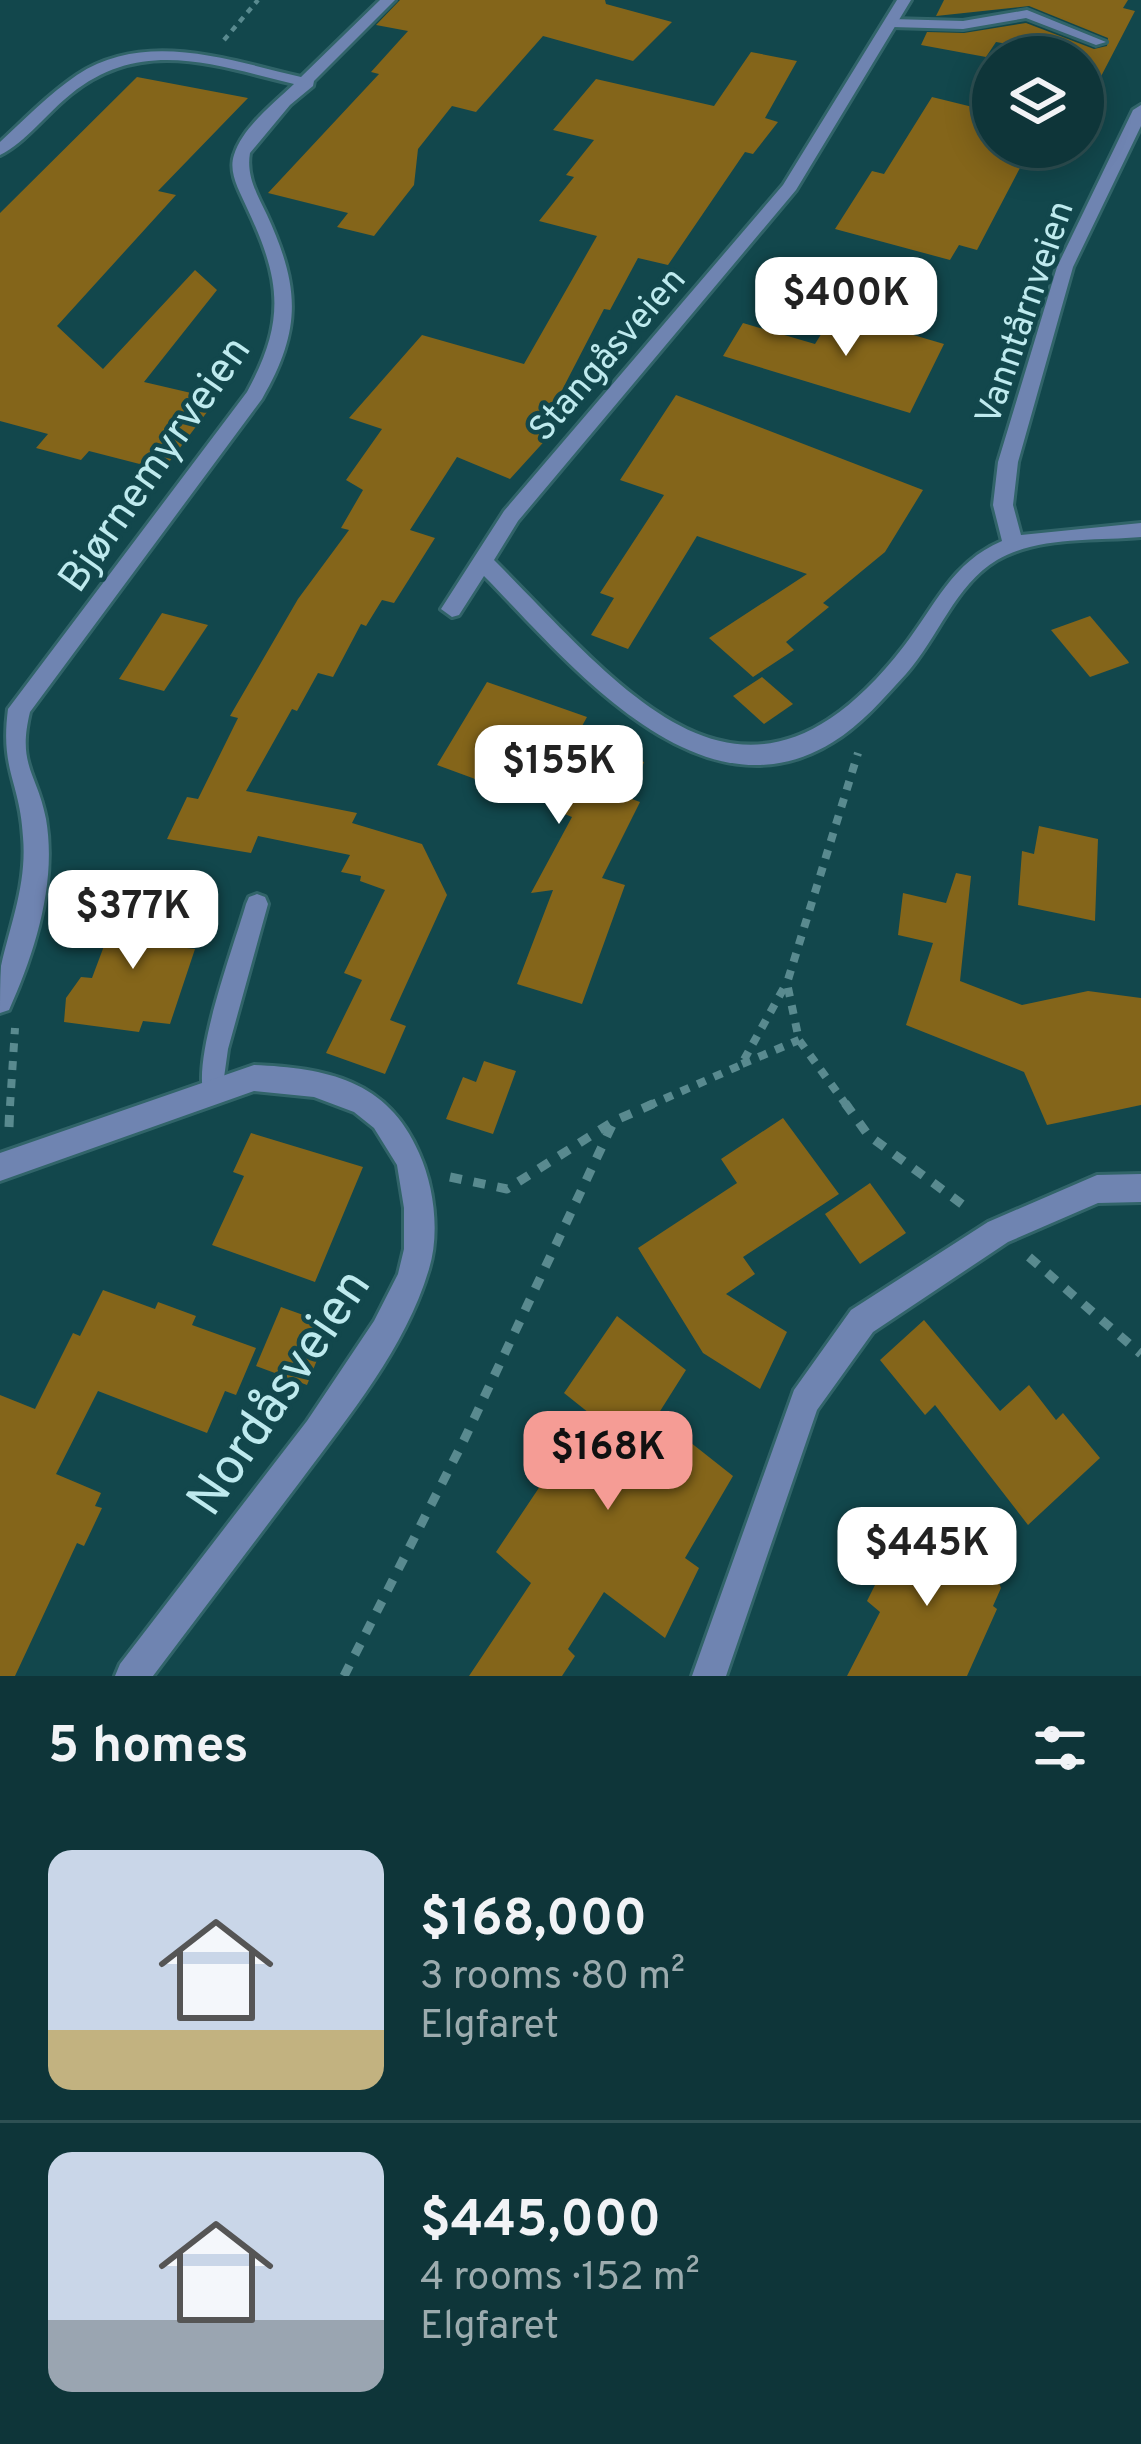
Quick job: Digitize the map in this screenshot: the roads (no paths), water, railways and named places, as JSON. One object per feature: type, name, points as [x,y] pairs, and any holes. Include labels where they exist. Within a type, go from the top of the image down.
[{"type":"street","name":"Bjørnemyrveien","points":[[0,1001],[18,961],[34,861],[35,824],[29,801],[8,764],[7,742],[19,710],[255,394],[278,356],[285,333],[284,278],[239,165],[248,141],[388,0]]},
{"type":"street","name":"Stangåsveien","points":[[452,609],[511,516],[551,465],[790,188],[904,0]]},
{"type":"street","points":[[0,150],[84,79],[111,63],[148,56],[207,62],[308,83]]},
{"type":"street","name":"Vanntårnveien","points":[[1013,544],[1003,505],[1008,462],[1066,267],[1141,110]]},
{"type":"street","points":[[483,562],[607,686],[702,749],[736,758],[769,758],[808,745],[845,723],[912,654],[956,587],[985,557],[1013,544],[1141,530]]},
{"type":"street","name":"Nordåsveien","points":[[132,1676],[335,1408],[412,1276],[422,1236],[415,1173],[405,1144],[382,1113],[339,1088],[299,1078],[254,1078],[213,1091]]},
{"type":"street","points":[[4,1165],[213,1091]]},
{"type":"street","points":[[709,1676],[805,1401],[862,1321],[998,1232],[1097,1189],[1141,1188]]},
{"type":"lane","points":[[892,22],[963,26],[1027,14],[1084,36]]},
{"type":"lane","points":[[213,1091],[216,1049],[257,904]]}]
